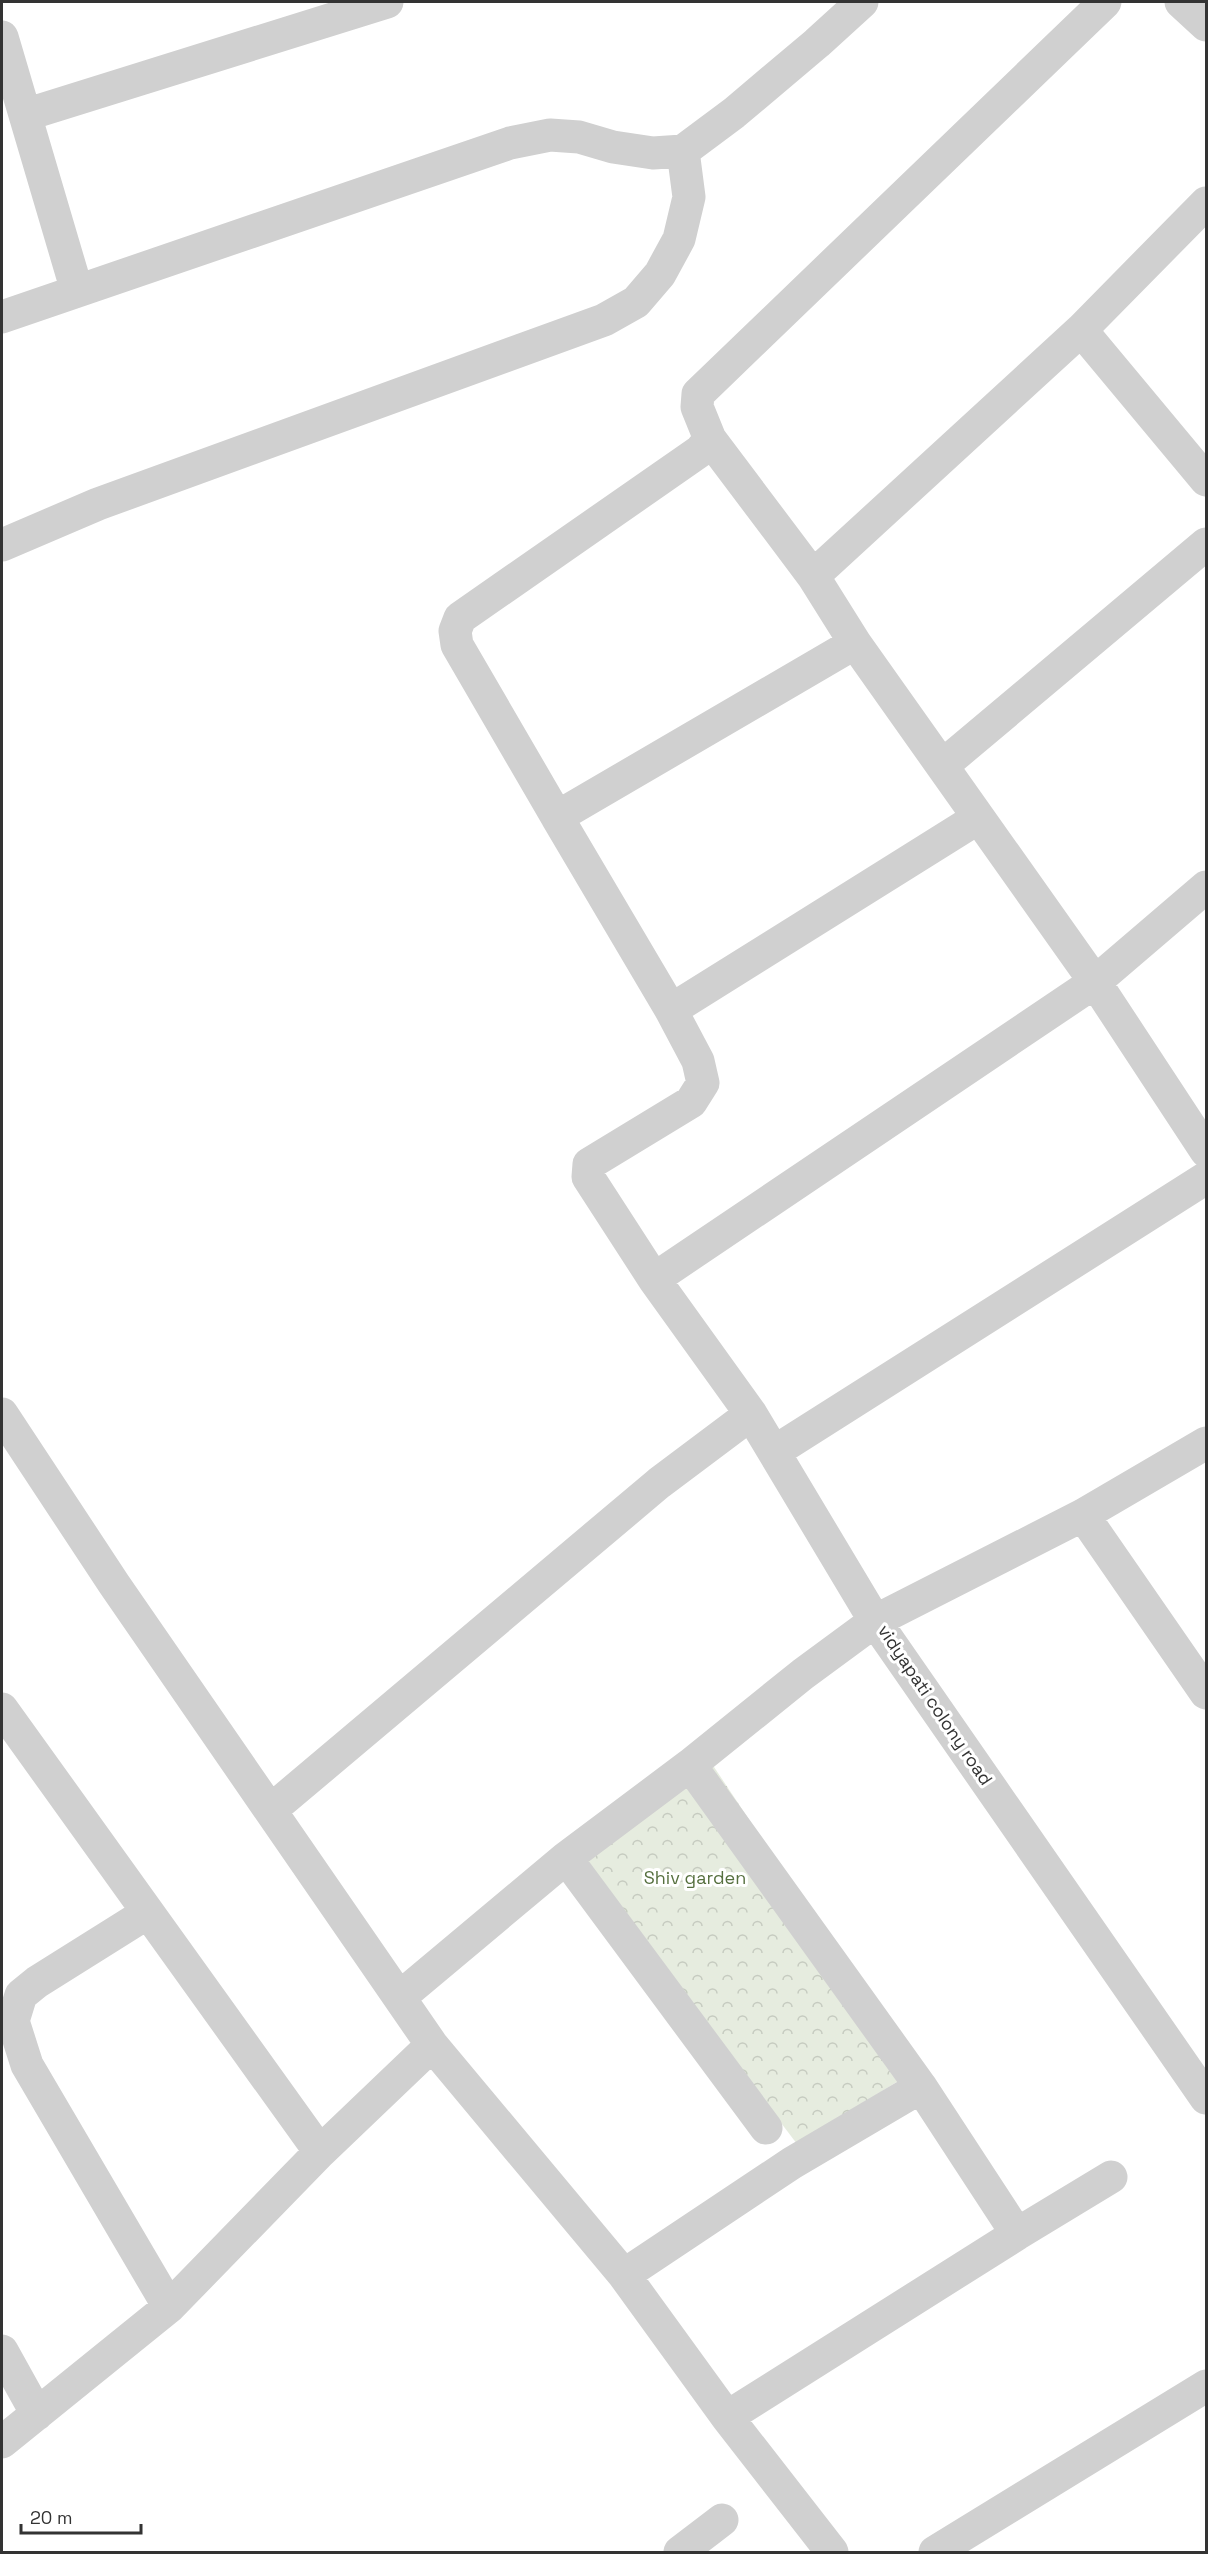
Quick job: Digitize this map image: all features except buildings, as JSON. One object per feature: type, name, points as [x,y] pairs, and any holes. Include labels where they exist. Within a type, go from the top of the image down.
[{"type":"street","points":[[25,116],[387,2]]},
{"type":"street","points":[[2,317],[510,143],[550,135],[579,137],[613,147],[653,153],[691,144],[734,113],[862,2]]},
{"type":"street","points":[[1105,2],[698,394],[697,407],[710,439],[813,576],[855,643],[1095,982],[1206,1151]]},
{"type":"street","points":[[1181,2],[1206,25]]},
{"type":"street","points":[[2,37],[77,291]]},
{"type":"street","points":[[2,544],[142,488],[604,320],[636,302],[660,274],[679,239],[688,197],[691,144]]},
{"type":"street","points":[[813,576],[1082,330],[1206,203]]},
{"type":"street","points":[[1082,330],[1206,480]]},
{"type":"street","points":[[400,1997],[567,1858],[690,1765],[803,1674],[876,1621],[750,1414],[654,1278],[588,1177],[589,1164],[691,1102],[703,1083],[698,1061],[671,1010],[457,645],[455,631],[460,618],[700,451],[710,439]]},
{"type":"street","points":[[942,766],[1206,544]]},
{"type":"street","points":[[557,817],[855,643]]},
{"type":"street","points":[[671,1010],[978,818]]},
{"type":"street","points":[[654,1278],[1095,982],[1206,887]]},
{"type":"street","points":[[774,1452],[1206,1178]]},
{"type":"street","points":[[271,1810],[659,1483],[750,1414]]},
{"type":"street","points":[[4,1424],[432,2045],[624,2275],[832,2553]]},
{"type":"street","name":"vidyapati colony road","points":[[1206,1443],[1083,1515],[876,1621],[1206,2098]]},
{"type":"street","points":[[1083,1515],[1206,1693]]},
{"type":"street","points":[[2,1709],[320,2152]]},
{"type":"street","points":[[690,1765],[921,2087],[1017,2234]]},
{"type":"street","points":[[567,1858],[766,2128]]},
{"type":"street","points":[[147,1913],[21,1995],[13,2021],[27,2065],[168,2307]]},
{"type":"street","points":[[2,2442],[168,2307],[320,2152],[432,2045]]},
{"type":"street","points":[[624,2275],[792,2163],[921,2087]]},
{"type":"street","points":[[728,2417],[1111,2177]]},
{"type":"street","points":[[2,2351],[37,2415]]},
{"type":"street","points":[[935,2553],[1206,2386]]},
{"type":"street","points":[[680,2553],[722,2520]]},
{"type":"green space","name":"Shiv garden","points":[[710,1761],[916,2070],[797,2144],[582,1860]]}]
